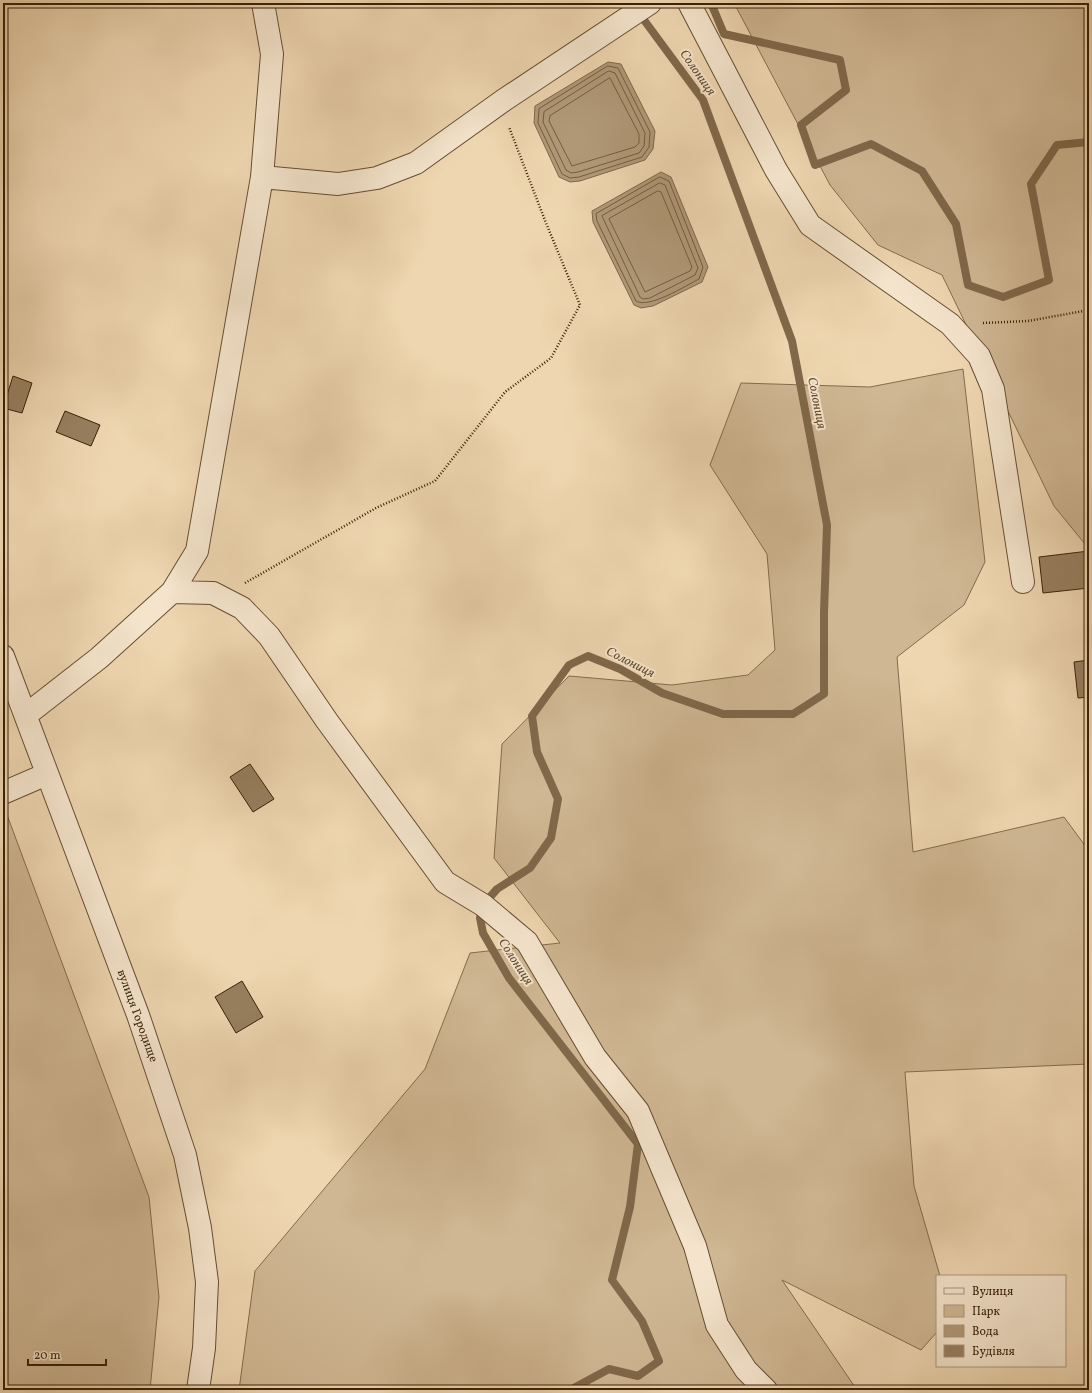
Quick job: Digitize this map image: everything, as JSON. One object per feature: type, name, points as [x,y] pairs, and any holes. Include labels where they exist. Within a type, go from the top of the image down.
[{"type":"street","points":[[26,715],[99,658],[172,592],[197,551],[262,177],[272,54],[263,3]]},
{"type":"street","points":[[262,177],[338,184],[377,178],[416,163],[504,100],[650,3]]},
{"type":"street","points":[[689,3],[776,170],[810,225],[950,324],[979,356],[994,389],[1023,582]]},
{"type":"street","points":[[172,592],[212,593],[242,608],[269,636],[327,721],[446,882],[483,905],[527,942],[595,1057],[638,1111],[695,1246],[717,1325],[746,1370],[766,1390]]},
{"type":"street","name":"вулиця Городище","points":[[3,656],[138,1015],[185,1155],[200,1228],[207,1282],[204,1348],[198,1390]]},
{"type":"street","points":[[3,793],[47,774]]},
{"type":"path","points":[[220,597],[376,508],[435,481],[505,392],[551,358],[580,305],[510,134],[504,100]]},
{"type":"path","points":[[950,324],[1028,321],[1089,310]]},
{"type":"green space","points":[[734,3],[1089,3],[1089,549],[1054,506],[942,275],[878,245],[830,185]]},
{"type":"green space","points":[[963,369],[985,562],[964,605],[897,657],[913,852],[1064,817],[1089,851],[1089,1064],[905,1072],[914,1186],[940,1275],[936,1275],[936,1333],[921,1350],[782,1280],[857,1390],[239,1390],[255,1271],[425,1069],[470,953],[560,943],[494,858],[502,744],[569,676],[672,685],[748,675],[775,650],[767,554],[710,465],[741,383],[870,387]]},
{"type":"green space","points":[[3,804],[149,1197],[159,1297],[150,1390],[3,1390]]},
{"type":"water","points":[[608,62],[621,64],[655,131],[653,149],[645,160],[580,181],[570,182],[559,177],[534,123],[535,106]]},
{"type":"water","points":[[661,172],[671,177],[708,267],[702,282],[653,306],[641,308],[634,305],[593,222],[592,211]]},
{"type":"building","points":[[13,376],[32,383],[22,413],[3,408]]},
{"type":"building","points":[[65,411],[100,425],[91,446],[56,432]]},
{"type":"building","points":[[1089,551],[1089,588],[1043,593],[1039,557]]},
{"type":"building","points":[[1089,660],[1089,697],[1078,698],[1074,662]]},
{"type":"building","points":[[250,764],[274,799],[253,812],[230,777]]},
{"type":"building","points":[[242,981],[263,1017],[236,1033],[215,997]]},
{"type":"waterway","points":[[711,3],[724,34],[840,60],[846,90],[801,125],[815,165],[871,144],[922,171],[956,224],[968,285],[1003,297],[1049,280],[1031,184],[1057,145],[1089,142]]},
{"type":"waterway","name":"Солониця","points":[[570,1390],[609,1369],[638,1376],[659,1361],[642,1321],[612,1280],[630,1207],[638,1144],[509,978],[483,933],[480,918],[483,905],[497,889],[530,868],[551,838],[558,799],[537,752],[532,716],[569,665],[588,656],[620,669],[662,693],[723,714],[793,714],[824,694],[824,613],[827,525],[792,341],[703,100],[644,20]]}]
